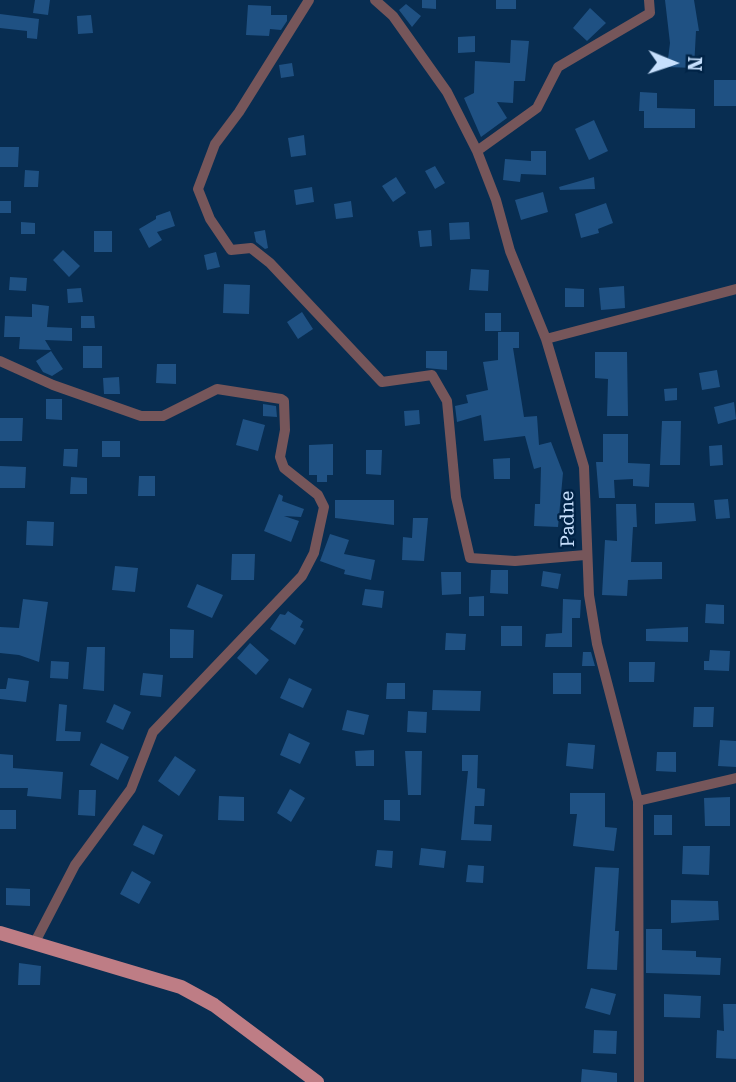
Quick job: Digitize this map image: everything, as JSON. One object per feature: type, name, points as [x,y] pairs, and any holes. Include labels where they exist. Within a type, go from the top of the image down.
[{"type":"main road","points":[[0,933],[181,988],[214,1005],[317,1082]]},
{"type":"street","points":[[309,0],[239,112],[215,144],[198,189],[210,219],[231,250],[251,248],[270,263],[382,382],[432,375],[447,401],[452,468],[470,558],[514,561],[585,555]]},
{"type":"street","name":"Padne","points":[[375,0],[393,16],[447,92],[477,151],[496,200],[510,251],[546,339],[584,467],[585,555],[597,644],[638,800],[639,1082]]},
{"type":"street","points":[[477,151],[537,108],[558,67],[650,13],[649,0]]},
{"type":"street","points":[[546,339],[736,289]]},
{"type":"street","points":[[0,361],[53,385],[141,416],[163,416],[217,388],[281,399],[284,401],[285,430],[279,457],[284,468],[318,495],[324,507],[314,553],[302,576],[153,733],[131,789],[75,865],[34,944]]},
{"type":"street","points":[[638,800],[736,778]]},
{"type":"building","points":[[35,0],[50,0],[48,15],[33,13]]},
{"type":"building","points":[[422,0],[436,0],[436,9],[422,8]]},
{"type":"building","points":[[496,0],[516,0],[516,9],[496,9]]},
{"type":"building","points":[[665,0],[694,0],[699,31],[696,31],[694,68],[667,67],[670,43]]},
{"type":"building","points":[[406,4],[421,16],[412,27],[399,10]]},
{"type":"building","points":[[248,5],[271,6],[271,15],[287,15],[287,21],[281,30],[270,29],[269,36],[246,35]]},
{"type":"building","points":[[590,8],[606,23],[587,41],[573,28]]},
{"type":"building","points":[[0,14],[39,19],[37,39],[27,38],[27,31],[0,28]]},
{"type":"building","points":[[91,15],[93,33],[78,34],[77,16]]},
{"type":"building","points":[[475,36],[475,52],[458,53],[458,37]]},
{"type":"building","points":[[511,40],[529,41],[525,81],[514,81],[513,103],[497,102],[507,118],[481,137],[464,98],[474,93],[475,61],[510,63]]},
{"type":"building","points":[[292,63],[294,76],[281,78],[279,65]]},
{"type":"building","points":[[714,80],[736,80],[736,106],[714,106]]},
{"type":"building","points":[[640,92],[657,93],[657,108],[695,109],[695,128],[644,128],[644,111],[639,111]]},
{"type":"building","points":[[594,120],[608,151],[589,160],[575,129]]},
{"type":"building","points":[[304,135],[306,155],[291,157],[288,138]]},
{"type":"building","points":[[0,147],[19,147],[18,167],[0,167]]},
{"type":"building","points":[[531,151],[546,151],[546,175],[521,174],[520,182],[503,180],[505,159],[531,161]]},
{"type":"building","points":[[435,166],[445,183],[435,189],[425,171]]},
{"type":"building","points":[[25,170],[39,171],[38,187],[24,187]]},
{"type":"building","points":[[396,177],[406,193],[393,202],[382,186]]},
{"type":"building","points":[[594,177],[595,189],[560,190],[559,187]]},
{"type":"building","points":[[312,187],[314,202],[296,205],[294,190]]},
{"type":"building","points":[[543,192],[548,212],[521,220],[515,200]]},
{"type":"building","points":[[0,201],[11,201],[11,213],[0,213]]},
{"type":"building","points":[[351,201],[353,217],[336,219],[334,204]]},
{"type":"building","points":[[606,203],[613,223],[598,229],[599,233],[581,238],[575,214]]},
{"type":"building","points":[[170,211],[175,226],[157,232],[162,240],[149,248],[139,229],[156,219],[156,216]]},
{"type":"building","points":[[21,222],[35,223],[35,234],[21,234]]},
{"type":"building","points":[[469,222],[470,239],[450,240],[449,223]]},
{"type":"building","points":[[265,230],[268,248],[265,249],[256,242],[254,232]]},
{"type":"building","points":[[431,230],[432,246],[420,247],[418,231]]},
{"type":"building","points":[[94,231],[112,231],[112,252],[94,252]]},
{"type":"building","points":[[63,250],[80,266],[69,277],[53,260]]},
{"type":"building","points":[[216,252],[220,267],[207,270],[204,255]]},
{"type":"building","points":[[471,269],[489,270],[488,291],[469,290]]},
{"type":"building","points":[[10,277],[27,278],[26,291],[9,290]]},
{"type":"building","points":[[224,284],[250,285],[249,314],[223,313]]},
{"type":"building","points":[[624,286],[625,308],[601,310],[599,288]]},
{"type":"building","points":[[81,288],[83,302],[68,303],[67,289]]},
{"type":"building","points":[[565,288],[584,289],[584,307],[565,307]]},
{"type":"building","points":[[32,304],[49,306],[47,327],[72,328],[72,341],[45,340],[51,350],[19,349],[20,337],[4,337],[5,316],[32,317]]},
{"type":"building","points":[[302,312],[313,329],[298,339],[287,322]]},
{"type":"building","points":[[485,313],[501,313],[501,331],[485,331]]},
{"type":"building","points":[[81,316],[94,316],[95,328],[81,328]]},
{"type":"building","points":[[498,332],[519,332],[519,348],[513,348],[524,417],[537,416],[539,445],[551,442],[563,473],[558,527],[534,526],[535,504],[540,504],[541,467],[534,469],[525,436],[484,441],[481,415],[457,422],[455,406],[468,403],[466,395],[488,390],[483,362],[498,360]]},
{"type":"building","points":[[83,346],[102,346],[102,368],[83,368]]},
{"type":"building","points":[[51,351],[63,369],[52,376],[43,372],[36,361]]},
{"type":"building","points":[[426,351],[447,351],[447,370],[426,368]]},
{"type":"building","points":[[595,352],[627,352],[628,416],[607,416],[608,379],[595,378]]},
{"type":"building","points":[[157,364],[176,364],[176,384],[156,383]]},
{"type":"building","points":[[717,370],[720,387],[702,390],[699,373]]},
{"type":"building","points":[[119,377],[120,394],[104,394],[103,378]]},
{"type":"building","points":[[677,388],[677,400],[665,401],[664,389]]},
{"type":"building","points":[[46,399],[62,399],[62,420],[46,419]]},
{"type":"building","points":[[734,402],[736,419],[718,424],[714,407]]},
{"type":"building","points":[[263,404],[276,406],[277,417],[263,416]]},
{"type":"building","points":[[419,410],[420,424],[405,426],[404,411]]},
{"type":"building","points":[[0,418],[23,418],[22,441],[0,441]]},
{"type":"building","points":[[243,419],[265,425],[258,451],[236,445]]},
{"type":"building","points":[[662,421],[681,421],[680,465],[660,465]]},
{"type":"building","points":[[603,434],[628,434],[628,463],[650,464],[649,487],[633,486],[633,479],[614,480],[615,498],[599,498],[596,462],[603,462]]},
{"type":"building","points":[[102,441],[120,441],[120,457],[102,457]]},
{"type":"building","points":[[333,444],[333,475],[327,475],[327,482],[317,482],[317,475],[309,475],[309,445]]},
{"type":"building","points":[[722,445],[723,465],[710,466],[709,446]]},
{"type":"building","points":[[64,449],[78,449],[77,467],[63,466]]},
{"type":"building","points":[[366,450],[382,450],[381,475],[366,474]]},
{"type":"building","points":[[510,458],[510,479],[494,479],[493,459]]},
{"type":"building","points":[[0,466],[26,467],[25,488],[0,488]]},
{"type":"building","points":[[139,476],[155,476],[155,496],[138,496]]},
{"type":"building","points":[[71,477],[87,478],[87,494],[70,494]]},
{"type":"building","points":[[279,494],[283,496],[282,501],[304,509],[301,517],[284,516],[299,521],[291,542],[264,531]]},
{"type":"building","points":[[728,499],[730,518],[716,519],[714,500]]},
{"type":"building","points":[[335,500],[394,500],[394,525],[335,518]]},
{"type":"building","points":[[655,503],[694,503],[696,521],[655,524]]},
{"type":"building","points":[[616,504],[636,504],[637,527],[633,527],[631,562],[662,562],[662,579],[628,580],[627,596],[602,595],[605,540],[617,541]]},
{"type":"building","points":[[413,518],[428,518],[424,561],[402,560],[403,537],[412,538]]},
{"type":"building","points":[[27,521],[54,522],[53,546],[26,545]]},
{"type":"building","points":[[330,534],[349,540],[344,554],[375,560],[371,580],[344,574],[345,570],[320,561]]},
{"type":"building","points":[[232,554],[255,554],[254,580],[231,580]]},
{"type":"building","points":[[115,566],[138,568],[135,592],[112,590]]},
{"type":"building","points":[[491,570],[508,570],[508,594],[490,593]]},
{"type":"building","points":[[543,571],[561,574],[558,589],[541,586]]},
{"type":"building","points":[[441,572],[461,572],[461,594],[442,595]]},
{"type":"building","points":[[197,584],[223,595],[212,618],[187,607]]},
{"type":"building","points":[[365,589],[384,591],[382,608],[362,605]]},
{"type":"building","points":[[484,596],[484,616],[469,616],[469,597]]},
{"type":"building","points":[[23,599],[48,602],[39,662],[19,655],[0,653],[0,627],[19,628]]},
{"type":"building","points":[[563,599],[581,600],[580,618],[572,618],[572,647],[545,647],[546,634],[562,633]]},
{"type":"building","points":[[706,604],[724,605],[724,624],[705,623]]},
{"type":"building","points":[[288,611],[303,621],[300,627],[304,629],[295,645],[270,629],[280,614],[285,615]]},
{"type":"building","points":[[501,626],[522,626],[522,646],[501,646]]},
{"type":"building","points":[[688,627],[688,642],[646,641],[646,629]]},
{"type":"building","points":[[170,629],[194,630],[193,658],[170,658]]},
{"type":"building","points":[[446,633],[466,634],[465,650],[445,650]]},
{"type":"building","points":[[250,643],[269,660],[256,675],[237,658]]},
{"type":"building","points":[[87,647],[105,647],[104,691],[83,689]]},
{"type":"building","points":[[710,650],[730,651],[729,671],[704,670],[704,661],[709,661]]},
{"type":"building","points":[[583,652],[591,652],[595,666],[582,666]]},
{"type":"building","points":[[51,661],[69,662],[68,679],[50,678]]},
{"type":"building","points":[[629,662],[655,662],[654,682],[629,682]]},
{"type":"building","points":[[143,673],[163,675],[161,697],[140,695]]},
{"type":"building","points":[[553,673],[581,673],[581,694],[553,694]]},
{"type":"building","points":[[8,678],[29,681],[26,702],[0,699],[0,689],[6,689]]},
{"type":"building","points":[[289,678],[312,689],[303,708],[280,698]]},
{"type":"building","points":[[387,683],[405,683],[405,699],[386,699]]},
{"type":"building","points":[[433,690],[481,691],[480,711],[432,710]]},
{"type":"building","points":[[59,704],[67,705],[65,731],[81,732],[80,741],[56,741]]},
{"type":"building","points":[[114,704],[131,712],[123,730],[106,722]]},
{"type":"building","points":[[694,707],[714,707],[713,727],[693,727]]},
{"type":"building","points":[[347,710],[369,715],[364,735],[342,730]]},
{"type":"building","points":[[408,711],[427,712],[426,733],[407,732]]},
{"type":"building","points":[[289,733],[310,743],[300,764],[280,755]]},
{"type":"building","points":[[720,740],[736,741],[736,767],[718,766]]},
{"type":"building","points":[[101,743],[129,757],[118,780],[90,765]]},
{"type":"building","points":[[568,743],[595,745],[593,769],[566,766]]},
{"type":"building","points":[[374,750],[374,766],[356,766],[355,751]]},
{"type":"building","points":[[405,751],[422,751],[421,795],[408,795]]},
{"type":"building","points":[[657,752],[676,752],[676,772],[656,771]]},
{"type":"building","points":[[0,754],[13,755],[13,768],[63,772],[61,799],[27,796],[28,788],[0,788]]},
{"type":"building","points":[[462,755],[478,755],[477,788],[485,789],[484,806],[475,806],[474,824],[492,825],[491,841],[461,840],[468,771],[462,771]]},
{"type":"building","points":[[175,756],[196,770],[179,796],[158,781]]},
{"type":"building","points":[[290,789],[305,798],[291,822],[277,813]]},
{"type":"building","points":[[79,790],[96,790],[95,816],[78,815]]},
{"type":"building","points":[[570,793],[605,793],[605,827],[617,828],[614,851],[573,846],[577,814],[570,814]]},
{"type":"building","points":[[219,796],[244,797],[244,821],[218,820]]},
{"type":"building","points":[[730,797],[730,826],[705,826],[704,798]]},
{"type":"building","points":[[384,800],[400,800],[400,821],[384,820]]},
{"type":"building","points":[[0,810],[16,810],[16,829],[0,829]]},
{"type":"building","points":[[654,815],[672,815],[672,835],[654,835]]},
{"type":"building","points":[[143,825],[163,835],[154,855],[133,845]]},
{"type":"building","points":[[683,846],[710,846],[709,875],[682,874]]},
{"type":"building","points":[[421,848],[446,851],[444,868],[419,865]]},
{"type":"building","points":[[377,850],[393,851],[392,868],[375,866]]},
{"type":"building","points":[[468,865],[484,866],[483,883],[466,882]]},
{"type":"building","points":[[595,867],[619,868],[615,931],[619,931],[617,970],[587,969]]},
{"type":"building","points":[[132,871],[151,882],[139,904],[120,894]]},
{"type":"building","points":[[6,888],[30,889],[30,906],[6,905]]},
{"type":"building","points":[[671,900],[718,901],[719,920],[671,923]]},
{"type":"building","points":[[646,929],[662,929],[662,950],[696,951],[696,957],[721,958],[720,975],[646,973]]},
{"type":"building","points":[[19,963],[41,966],[40,985],[18,985]]},
{"type":"building","points":[[591,988],[616,994],[610,1015],[585,1008]]},
{"type":"building","points":[[664,994],[701,996],[700,1018],[664,1017]]},
{"type":"building","points":[[723,1004],[736,1004],[736,1059],[716,1058],[717,1030],[724,1031]]},
{"type":"building","points":[[594,1030],[617,1031],[616,1054],[593,1053]]},
{"type":"building","points":[[582,1069],[617,1073],[617,1082],[581,1082]]}]
